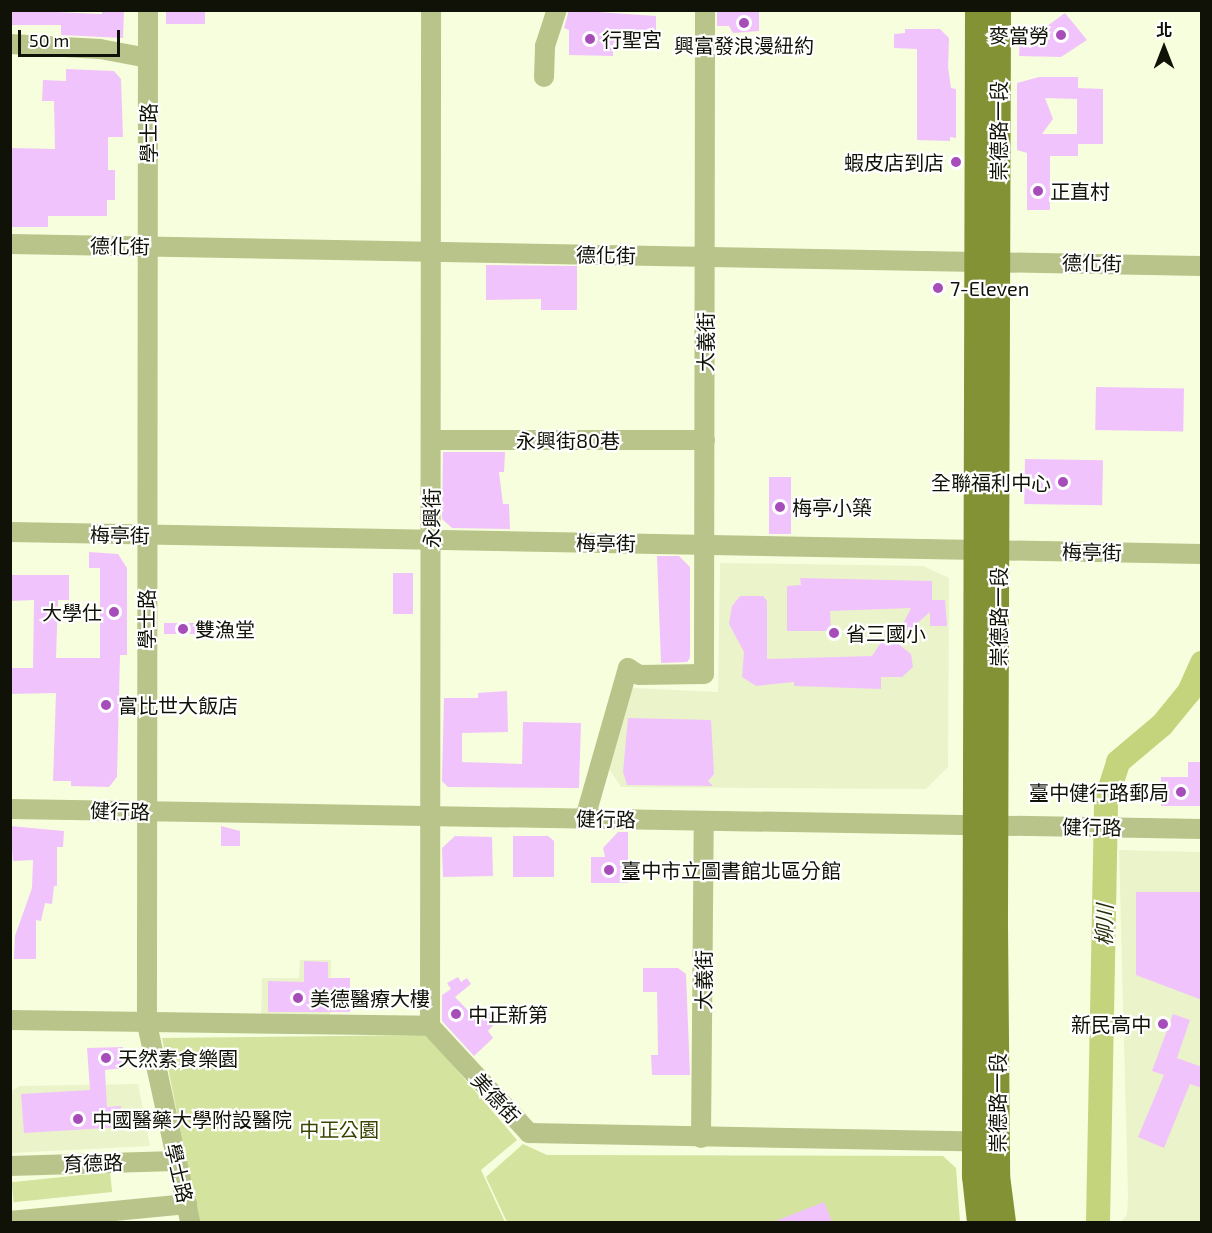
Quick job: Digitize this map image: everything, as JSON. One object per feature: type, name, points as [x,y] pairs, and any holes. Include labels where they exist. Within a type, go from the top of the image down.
[{"type":"main road","name":"崇德路一段","points":[[988,14],[986,825],[988,1142],[1004,1222]]},
{"type":"main road","name":"崇德路一段","points":[[980,1222],[975,1176],[988,1142]]},
{"type":"street","name":"學士路","points":[[148,10],[147,1024],[188,1214]]},
{"type":"street","name":"永興街","points":[[430,1026],[431,10]]},
{"type":"street","points":[[544,77],[545,46],[557,10]]},
{"type":"street","name":"大義街","points":[[585,818],[628,668],[639,675],[704,674],[705,10]]},
{"type":"street","points":[[10,44],[100,49],[148,58]]},
{"type":"street","name":"德化街","points":[[10,244],[1202,266]]},
{"type":"street","name":"永興街80巷","points":[[431,440],[705,440]]},
{"type":"street","name":"梅亭街","points":[[10,532],[1202,554]]},
{"type":"street","name":"健行路","points":[[10,809],[1094,826],[1202,830]]},
{"type":"street","name":"大義街","points":[[702,1138],[704,821]]},
{"type":"street","points":[[10,1020],[147,1024],[430,1026]]},
{"type":"street","name":"美德街","points":[[430,1026],[529,1133],[988,1142]]},
{"type":"street","name":"育德路","points":[[10,1166],[175,1161]]},
{"type":"street","points":[[10,1221],[188,1214]]},
{"type":"shaded area","name":"省三國小","points":[[720,563],[923,566],[949,578],[948,767],[926,789],[621,787],[608,767],[632,688],[718,692]]},
{"type":"shaded area","name":"新民高中","points":[[1119,850],[1201,852],[1201,1222],[1121,1222],[1127,1214],[1128,1196]]},
{"type":"shaded area","name":"美德醫療大樓","points":[[300,960],[331,960],[330,1020],[261,1019],[262,978],[299,978]]},
{"type":"shaded area","name":"中國醫藥大學附設醫院","points":[[138,1084],[150,1146],[11,1153],[11,1091],[20,1086]]},
{"type":"green space","name":"中正公園","points":[[427,1035],[517,1140],[481,1170],[505,1222],[199,1222],[162,1038]]},
{"type":"green space","points":[[523,1144],[547,1155],[943,1156],[956,1168],[960,1222],[507,1222],[486,1177]]},
{"type":"green space","points":[[110,1172],[112,1192],[14,1202],[12,1182]]},
{"type":"building","points":[[10,10],[102,14],[102,10],[124,10],[123,38],[61,35],[61,25],[10,25]]},
{"type":"building","points":[[166,10],[205,10],[205,24],[166,24]]},
{"type":"building","name":"行聖宮","points":[[569,10],[656,16],[656,37],[654,42],[613,43],[613,56],[569,55],[569,30],[564,28]]},
{"type":"building","name":"興富發浪漫紐約","points":[[717,10],[759,10],[759,31],[733,33],[729,26],[717,26]]},
{"type":"building","name":"麥當勞","points":[[1065,13],[1087,40],[1061,57],[1019,56],[1020,38],[1038,38],[1039,32]]},
{"type":"building","points":[[905,29],[940,29],[949,38],[948,67],[951,88],[956,89],[956,138],[950,137],[950,141],[917,140],[917,49],[894,48],[894,34],[905,33]]},
{"type":"building","points":[[66,69],[114,71],[121,79],[123,137],[108,137],[108,170],[115,170],[115,200],[107,200],[107,216],[48,216],[48,227],[10,227],[10,148],[55,149],[54,101],[42,101],[43,80],[66,81]]},
{"type":"building","points":[[1039,77],[1078,77],[1078,88],[1103,89],[1103,144],[1078,144],[1078,156],[1050,156],[1050,210],[1027,210],[1027,153],[1017,150],[1017,83]],"holes":[[[1045,98],[1077,99],[1077,134],[1042,134],[1053,119]]]},
{"type":"building","points":[[486,265],[577,266],[577,310],[541,310],[541,299],[486,300]]},
{"type":"building","points":[[1096,387],[1184,389],[1183,432],[1095,430]]},
{"type":"building","points":[[443,452],[505,452],[504,472],[499,472],[503,504],[509,504],[510,529],[452,528],[442,519]]},
{"type":"building","name":"全聯福利中心","points":[[1025,459],[1103,460],[1102,505],[1024,504]]},
{"type":"building","name":"梅亭小築","points":[[769,477],[791,477],[791,534],[769,534]]},
{"type":"building","points":[[89,552],[118,554],[127,568],[127,655],[120,655],[117,777],[109,787],[71,786],[71,781],[53,781],[56,693],[10,694],[10,668],[33,668],[34,600],[10,601],[10,575],[69,575],[69,600],[58,600],[56,658],[100,658],[100,568],[89,568]]},
{"type":"building","points":[[657,556],[679,556],[690,567],[690,658],[687,662],[661,663]]},
{"type":"building","points":[[393,573],[413,573],[413,614],[393,614]]},
{"type":"building","points":[[800,578],[932,581],[932,600],[945,600],[947,626],[930,626],[930,612],[896,642],[911,654],[913,667],[902,677],[881,677],[881,689],[794,686],[794,682],[756,686],[742,677],[744,652],[729,624],[732,606],[740,596],[763,596],[767,601],[767,659],[872,656],[882,641],[889,636],[895,640],[911,608],[830,611],[831,631],[787,631],[787,586],[801,585]]},
{"type":"building","name":"雙漁堂","points":[[164,623],[201,623],[201,634],[164,634]]},
{"type":"building","points":[[507,691],[508,732],[462,733],[462,762],[522,764],[523,722],[581,723],[579,788],[448,787],[442,781],[444,698],[478,698],[478,693]]},
{"type":"building","points":[[628,718],[711,720],[714,774],[708,781],[713,786],[627,785],[623,772]]},
{"type":"building","name":"臺中健行路郵局","points":[[1188,762],[1202,762],[1202,806],[1161,806],[1161,777],[1188,777]]},
{"type":"building","points":[[10,826],[64,831],[63,847],[57,847],[57,886],[54,886],[52,904],[45,903],[41,921],[36,920],[36,959],[14,959],[15,936],[32,888],[33,860],[13,861]]},
{"type":"building","points":[[221,826],[240,831],[240,846],[221,846]]},
{"type":"building","name":"臺中市立圖書館北區分館","points":[[618,832],[628,832],[628,883],[591,883],[591,857],[605,857],[603,848]]},
{"type":"building","points":[[455,836],[492,837],[493,876],[443,877],[442,848]]},
{"type":"building","points":[[513,836],[548,836],[554,841],[554,877],[513,877]]},
{"type":"building","points":[[1136,892],[1202,892],[1202,1000],[1136,975]]},
{"type":"building","name":"美德醫療大樓","points":[[304,961],[328,962],[328,978],[350,978],[350,1012],[268,1012],[268,981],[304,982]]},
{"type":"building","points":[[643,968],[678,968],[686,974],[690,1075],[652,1075],[651,1055],[658,1055],[657,992],[643,992]]},
{"type":"building","name":"中正新第","points":[[458,977],[461,982],[467,978],[471,984],[455,997],[479,1022],[488,1011],[497,1021],[488,1031],[493,1038],[474,1056],[442,1021],[442,995],[451,989],[447,983]]},
{"type":"building","points":[[1173,1014],[1190,1020],[1177,1058],[1202,1067],[1202,1088],[1190,1084],[1164,1148],[1138,1137],[1164,1075],[1152,1071]]},
{"type":"building","points":[[123,1047],[124,1068],[105,1070],[107,1107],[121,1106],[122,1127],[24,1133],[21,1094],[90,1090],[87,1048]]},
{"type":"building","points":[[824,1202],[832,1222],[773,1222]]},
{"type":"waterway","name":"柳川","points":[[1098,1222],[1106,800],[1118,762],[1162,725],[1189,692],[1202,663]]},
{"type":"place","name":"興富發浪漫紐約","points":[[744,23]]},
{"type":"place","name":"麥當勞","points":[[1061,35]]},
{"type":"place","name":"行聖宮","points":[[590,39]]},
{"type":"place","name":"蝦皮店到店","points":[[956,162]]},
{"type":"place","name":"正直村","points":[[1038,191]]},
{"type":"place","name":"7-Eleven","points":[[938,288]]},
{"type":"place","name":"全聯福利中心","points":[[1063,482]]},
{"type":"place","name":"梅亭小築","points":[[780,507]]},
{"type":"place","name":"大學仕","points":[[114,612]]},
{"type":"place","name":"雙漁堂","points":[[183,629]]},
{"type":"place","name":"省三國小","points":[[834,633]]},
{"type":"place","name":"富比世大飯店","points":[[106,705]]},
{"type":"place","name":"臺中健行路郵局","points":[[1181,792]]},
{"type":"place","name":"臺中市立圖書館北區分館","points":[[609,870]]},
{"type":"place","name":"美德醫療大樓","points":[[298,998]]},
{"type":"place","name":"中正新第","points":[[456,1014]]},
{"type":"place","name":"新民高中","points":[[1163,1024]]},
{"type":"place","name":"天然素食樂園","points":[[106,1058]]},
{"type":"place","name":"中國醫藥大學附設醫院","points":[[78,1119]]}]
